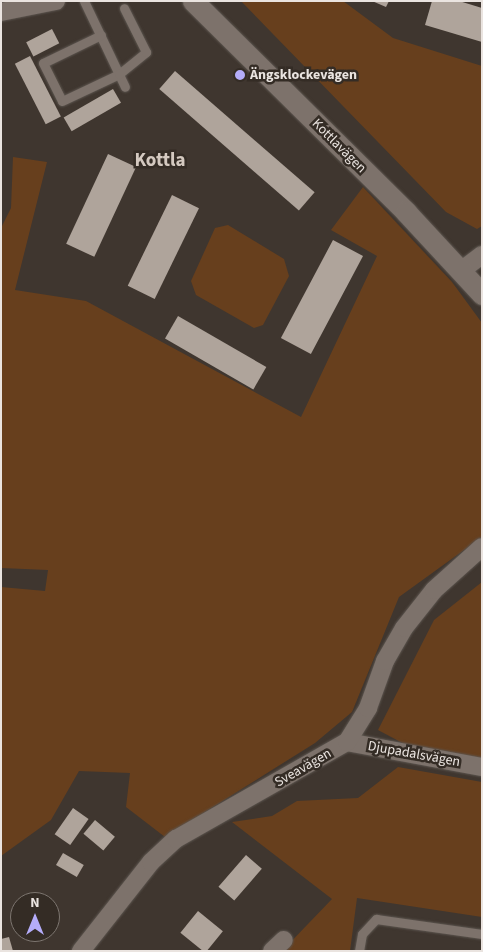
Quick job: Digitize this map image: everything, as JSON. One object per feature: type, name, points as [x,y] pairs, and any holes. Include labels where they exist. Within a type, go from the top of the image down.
[{"type":"street","points":[[1,12],[56,1]]},
{"type":"street","name":"Kottlavägen","points":[[193,1],[462,270],[482,294]]},
{"type":"street","points":[[462,270],[482,255]]},
{"type":"street","name":"Sveavägen","points":[[81,951],[151,862],[176,839],[347,742],[368,708],[386,661],[404,628],[434,590],[482,547]]},
{"type":"street","name":"Djupadalsvägen","points":[[347,742],[482,767]]},
{"type":"lane","points":[[84,1],[126,87]]},
{"type":"lane","points":[[101,35],[43,63],[62,101],[119,74],[146,52],[124,8]]},
{"type":"lane","points":[[359,951],[362,934],[376,919],[482,934]]},
{"type":"shaded area","points":[[241,1],[343,1],[393,38],[482,66],[482,226],[477,229],[446,212]]},
{"type":"shaded area","points":[[13,157],[47,162],[15,290],[86,301],[301,417],[377,256],[331,230],[363,187],[452,282],[482,323],[482,537],[399,597],[352,712],[315,743],[165,837],[126,807],[130,773],[79,771],[51,820],[1,856],[1,587],[45,591],[48,570],[1,568],[1,228],[11,208]]},
{"type":"shaded area","points":[[228,225],[284,259],[289,276],[263,325],[254,328],[196,295],[191,281],[215,228]]},
{"type":"shaded area","points":[[482,582],[482,758],[410,747],[378,730],[434,620]]},
{"type":"shaded area","points":[[398,767],[482,782],[482,917],[357,898],[350,951],[282,951],[332,899],[232,822],[272,816],[297,801],[358,798]]},
{"type":"building","points":[[372,1],[389,1],[386,7]]},
{"type":"building","points":[[432,1],[459,1],[482,8],[482,42],[425,25]]},
{"type":"building","points":[[52,29],[59,43],[33,56],[26,42]]},
{"type":"building","points":[[30,56],[61,117],[46,124],[15,64]]},
{"type":"building","points":[[175,71],[315,192],[299,210],[159,89]]},
{"type":"building","points":[[113,89],[121,103],[72,131],[64,118]]},
{"type":"building","points":[[108,154],[136,167],[94,257],[66,244]]},
{"type":"building","points":[[172,195],[199,208],[155,299],[128,286]]},
{"type":"building","points":[[333,240],[363,256],[311,354],[281,338]]},
{"type":"building","points":[[178,316],[266,367],[253,390],[165,339]]},
{"type":"building","points":[[73,808],[89,819],[70,845],[55,834]]},
{"type":"building","points":[[95,820],[115,837],[103,851],[83,834]]},
{"type":"building","points":[[63,853],[84,865],[77,877],[56,865]]},
{"type":"building","points":[[246,855],[262,869],[234,900],[218,887]]},
{"type":"building","points":[[198,911],[223,931],[207,951],[203,951],[180,933]]},
{"type":"building","points":[[9,937],[13,951],[1,951],[1,939]]},
{"type":"place","name":"Ängsklockevägen","points":[[240,75]]},
{"type":"district","name":"Kottla","points":[[160,161]]}]
